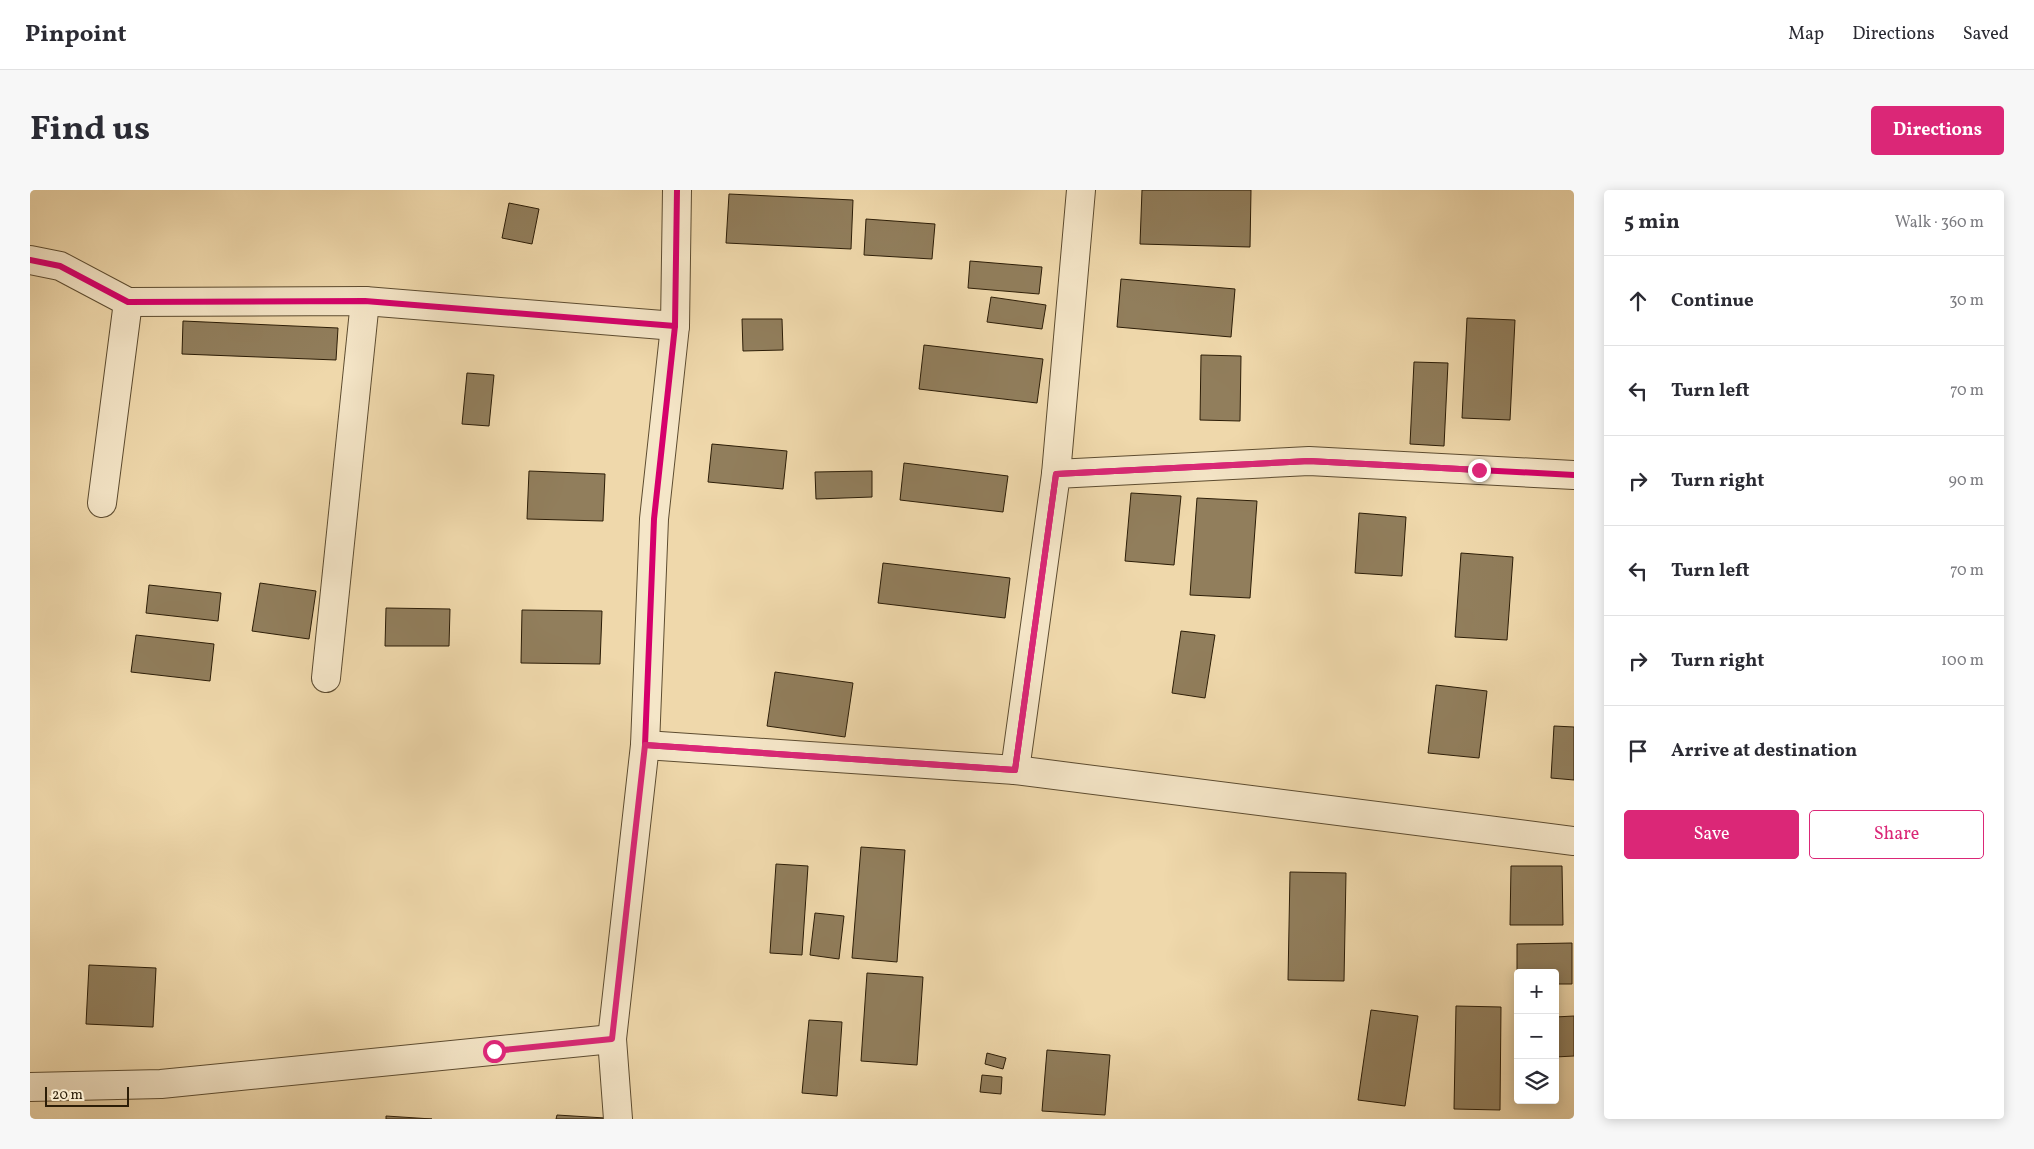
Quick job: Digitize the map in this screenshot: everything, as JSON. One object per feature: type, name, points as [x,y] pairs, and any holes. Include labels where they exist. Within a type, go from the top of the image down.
[{"type":"street","points":[[618,1119],[612,1039],[645,745],[654,520],[675,326],[677,190]]},
{"type":"street","points":[[1015,770],[1056,474],[1081,190]]},
{"type":"street","points":[[30,260],[60,266],[128,302],[364,301],[675,326]]},
{"type":"street","points":[[326,678],[364,301]]},
{"type":"street","points":[[102,503],[128,302]]},
{"type":"street","points":[[1056,474],[1309,461],[1574,475]]},
{"type":"street","points":[[645,745],[1015,770],[1574,841]]},
{"type":"street","points":[[30,1087],[161,1084],[612,1039]]},
{"type":"building","points":[[1142,190],[1251,190],[1250,247],[1140,244]]},
{"type":"building","points":[[729,194],[853,200],[851,249],[726,243]]},
{"type":"building","points":[[509,203],[539,209],[532,244],[502,238]]},
{"type":"building","points":[[866,219],[935,224],[932,259],[864,255]]},
{"type":"building","points":[[970,261],[1042,267],[1039,294],[968,288]]},
{"type":"building","points":[[1121,279],[1235,289],[1231,337],[1117,327]]},
{"type":"building","points":[[991,297],[1046,305],[1042,329],[987,322]]},
{"type":"building","points":[[1467,318],[1515,320],[1510,420],[1462,418]]},
{"type":"building","points":[[742,319],[782,319],[783,350],[743,351]]},
{"type":"building","points":[[183,321],[338,328],[336,360],[182,354]]},
{"type":"building","points":[[924,345],[1043,359],[1037,403],[919,389]]},
{"type":"building","points":[[1201,355],[1241,356],[1240,421],[1200,420]]},
{"type":"building","points":[[1414,362],[1448,363],[1444,446],[1410,444]]},
{"type":"building","points":[[467,373],[494,375],[489,426],[462,424]]},
{"type":"building","points":[[712,444],[787,451],[783,489],[708,482]]},
{"type":"building","points":[[904,463],[1008,476],[1003,512],[900,500]]},
{"type":"building","points":[[529,471],[605,474],[603,521],[527,519]]},
{"type":"building","points":[[872,471],[872,497],[816,499],[815,472]]},
{"type":"building","points":[[1131,493],[1181,496],[1174,565],[1125,561]]},
{"type":"building","points":[[1197,498],[1257,501],[1250,598],[1190,595]]},
{"type":"building","points":[[1359,513],[1406,517],[1402,576],[1355,573]]},
{"type":"building","points":[[1461,553],[1513,557],[1507,640],[1455,637]]},
{"type":"building","points":[[883,563],[1010,578],[1005,618],[878,603]]},
{"type":"building","points":[[260,583],[316,591],[309,639],[252,631]]},
{"type":"building","points":[[149,585],[221,593],[218,621],[146,613]]},
{"type":"building","points":[[386,608],[450,609],[449,646],[385,646]]},
{"type":"building","points":[[522,610],[602,611],[600,664],[521,663]]},
{"type":"building","points":[[1181,631],[1215,635],[1205,698],[1172,693]]},
{"type":"building","points":[[136,635],[214,644],[210,681],[131,672]]},
{"type":"building","points":[[775,672],[853,683],[845,737],[767,726]]},
{"type":"building","points":[[1436,685],[1487,691],[1479,758],[1428,753]]},
{"type":"building","points":[[1554,726],[1574,727],[1574,780],[1551,778]]},
{"type":"building","points":[[861,847],[905,850],[897,962],[852,958]]},
{"type":"building","points":[[776,864],[808,866],[802,955],[770,953]]},
{"type":"building","points":[[1511,866],[1562,866],[1563,925],[1510,925]]},
{"type":"building","points":[[1290,872],[1346,873],[1344,981],[1288,980]]},
{"type":"building","points":[[815,913],[844,916],[839,959],[810,955]]},
{"type":"building","points":[[1572,943],[1572,984],[1559,984],[1559,969],[1517,969],[1517,944]]},
{"type":"building","points":[[89,965],[156,968],[153,1027],[86,1024]]},
{"type":"building","points":[[867,973],[923,977],[917,1065],[861,1061]]},
{"type":"building","points":[[1456,1006],[1501,1007],[1500,1110],[1454,1109]]},
{"type":"building","points":[[1371,1010],[1418,1016],[1405,1106],[1358,1100]]},
{"type":"building","points":[[1574,1016],[1574,1056],[1559,1057],[1559,1017]]},
{"type":"building","points":[[809,1020],[842,1022],[837,1096],[802,1093]]},
{"type":"building","points":[[1047,1050],[1110,1055],[1105,1115],[1042,1111]]},
{"type":"building","points":[[987,1053],[1006,1058],[1003,1069],[985,1064]]},
{"type":"building","points":[[982,1075],[1002,1077],[1001,1094],[980,1092]]},
{"type":"building","points":[[557,1115],[605,1118],[605,1119],[556,1119]]},
{"type":"building","points":[[386,1116],[432,1119],[386,1119]]},
{"type":"cycle path","points":[[677,190],[675,326],[654,519],[645,745],[1015,770],[1056,474],[1309,461],[1574,475]]},
{"type":"cycle path","points":[[30,260],[60,266],[128,302],[365,301],[675,326]]},
{"type":"route","points":[[494,1051],[612,1039],[645,745],[1015,770],[1056,474],[1309,461],[1479,470]]}]
